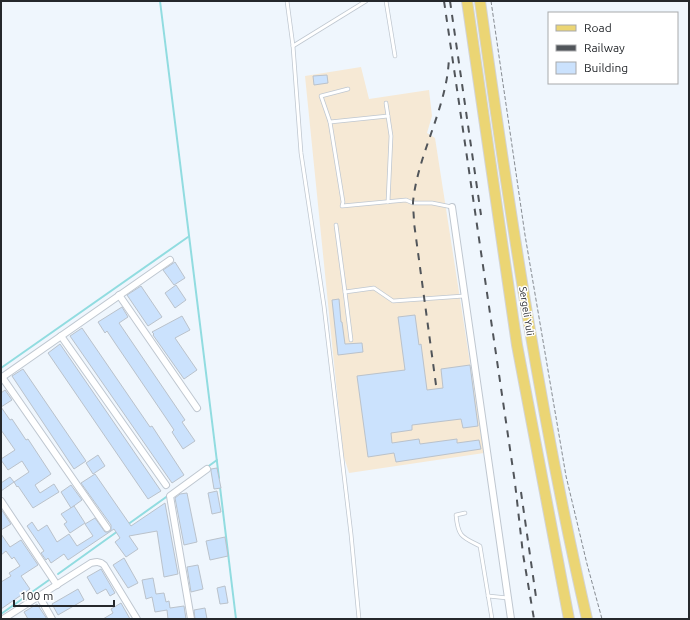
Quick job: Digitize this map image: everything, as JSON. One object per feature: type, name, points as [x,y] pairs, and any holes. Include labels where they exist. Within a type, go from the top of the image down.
[{"type":"main road","name":"Sergeli Yuli","points":[[467,1],[517,345],[568,619]]},
{"type":"main road","name":"Sergeli Yuli","points":[[480,1],[532,345],[552,455],[587,619]]},
{"type":"street","points":[[452,207],[511,619]]},
{"type":"street","points":[[107,528],[2,377],[170,260]]},
{"type":"street","points":[[119,295],[198,408]]},
{"type":"street","points":[[61,336],[166,485]]},
{"type":"street","points":[[191,619],[170,496],[207,469]]},
{"type":"street","points":[[1,501],[57,585]]},
{"type":"street","points":[[3,619],[91,563],[102,562],[137,619]]},
{"type":"street","points":[[39,596],[52,619]]},
{"type":"lane","points":[[287,1],[293,46],[301,154],[324,306],[351,534],[359,619]]},
{"type":"lane","points":[[293,46],[366,1]]},
{"type":"lane","points":[[386,1],[395,56]]},
{"type":"lane","points":[[348,89],[321,96],[330,122],[343,202],[342,206],[406,200],[413,203],[432,203],[452,207]]},
{"type":"lane","points":[[386,103],[391,136],[388,202]]},
{"type":"lane","points":[[330,122],[388,116]]},
{"type":"lane","points":[[336,225],[351,340]]},
{"type":"lane","points":[[345,292],[374,288],[393,301],[464,296]]},
{"type":"lane","points":[[465,514],[456,515],[457,527],[463,538],[480,546],[492,619]]},
{"type":"lane","points":[[488,596],[508,598]]},
{"type":"path","points":[[491,1],[525,235],[566,476],[602,619]]},
{"type":"shaded area","points":[[361,67],[369,99],[429,90],[432,116],[427,133],[435,138],[484,453],[349,473],[343,454],[305,76]]},
{"type":"building","points":[[327,75],[328,83],[314,85],[313,76]]},
{"type":"building","points":[[175,262],[185,278],[174,285],[163,270]]},
{"type":"building","points":[[176,285],[186,300],[175,308],[165,293]]},
{"type":"building","points":[[141,286],[162,317],[148,326],[127,295]]},
{"type":"building","points":[[339,299],[345,344],[362,343],[363,352],[338,355],[332,300]]},
{"type":"building","points":[[122,307],[128,317],[119,323],[185,420],[182,422],[195,441],[183,449],[172,432],[174,430],[166,418],[107,331],[105,333],[98,322]]},
{"type":"building","points":[[415,315],[419,345],[421,344],[427,390],[443,388],[441,369],[470,365],[478,426],[463,428],[461,419],[412,425],[412,430],[391,433],[392,443],[419,439],[420,444],[457,439],[457,443],[479,440],[481,449],[396,462],[394,453],[368,457],[357,376],[405,370],[398,317]]},
{"type":"building","points":[[182,316],[190,330],[175,338],[197,370],[184,379],[152,332]]},
{"type":"building","points":[[82,328],[150,427],[152,426],[184,475],[172,483],[70,336]]},
{"type":"building","points":[[60,344],[161,491],[148,499],[48,353]]},
{"type":"building","points":[[23,369],[86,461],[74,469],[12,376]]},
{"type":"building","points":[[5,390],[12,400],[1,407],[1,393]]},
{"type":"building","points":[[1,407],[10,420],[12,419],[26,440],[28,439],[51,474],[35,485],[40,493],[54,484],[59,492],[33,508],[14,482],[29,472],[22,461],[8,470],[1,460],[15,450],[1,430]]},
{"type":"building","points":[[98,455],[105,466],[93,474],[86,463]]},
{"type":"building","points":[[217,468],[221,488],[214,489],[211,469]]},
{"type":"building","points":[[95,474],[131,526],[165,503],[178,574],[164,577],[157,531],[129,536],[138,549],[126,557],[115,542],[120,538],[114,529],[68,560],[64,554],[51,563],[48,558],[46,560],[41,553],[44,551],[27,526],[32,522],[38,531],[47,525],[57,542],[69,534],[77,546],[93,536],[85,524],[95,518],[105,532],[111,530],[111,525],[81,483]]},
{"type":"building","points":[[10,477],[14,482],[1,491],[1,483]]},
{"type":"building","points":[[71,485],[82,500],[71,508],[61,492]]},
{"type":"building","points":[[217,491],[221,512],[212,514],[208,493]]},
{"type":"building","points":[[187,493],[197,542],[184,545],[175,498],[180,494]]},
{"type":"building","points":[[74,506],[85,523],[70,533],[64,524],[67,522],[61,514]]},
{"type":"building","points":[[1,509],[11,524],[1,530]]},
{"type":"building","points":[[1,534],[10,547],[21,540],[38,565],[21,576],[30,589],[1,609],[1,582],[11,576],[9,573],[20,566],[14,557],[12,559],[6,551],[1,555]]},
{"type":"building","points":[[225,537],[228,556],[210,560],[206,541]]},
{"type":"building","points":[[124,558],[138,583],[128,588],[113,565]]},
{"type":"building","points":[[198,565],[203,589],[191,592],[187,567]]},
{"type":"building","points":[[101,569],[115,593],[110,596],[106,589],[97,594],[87,577]]},
{"type":"building","points":[[153,578],[156,594],[164,593],[166,602],[169,601],[170,608],[184,606],[186,619],[168,619],[167,610],[155,612],[152,597],[146,599],[142,580]]},
{"type":"building","points":[[225,586],[228,603],[220,604],[217,588]]},
{"type":"building","points":[[78,589],[84,600],[58,615],[52,604]]},
{"type":"building","points":[[121,603],[130,619],[103,619],[113,613],[111,609]]},
{"type":"building","points":[[37,604],[47,619],[28,619],[24,612]]},
{"type":"building","points":[[205,608],[207,619],[195,619],[194,610]]},
{"type":"waterway","points":[[160,1],[219,478]]},
{"type":"waterway","points":[[1,368],[188,237]]},
{"type":"waterway","points":[[206,468],[217,460]]},
{"type":"waterway","points":[[220,487],[236,619]]},
{"type":"waterway","points":[[127,525],[169,495]]},
{"type":"waterway","points":[[58,574],[118,531]]},
{"type":"waterway","points":[[1,614],[49,580]]},
{"type":"railway","points":[[444,1],[515,483],[523,554],[534,619]]},
{"type":"railway","points":[[450,1],[481,215]]},
{"type":"railway","points":[[436,385],[414,223],[413,202],[421,165],[444,93],[449,56]]},
{"type":"railway","points":[[521,492],[536,597]]}]
